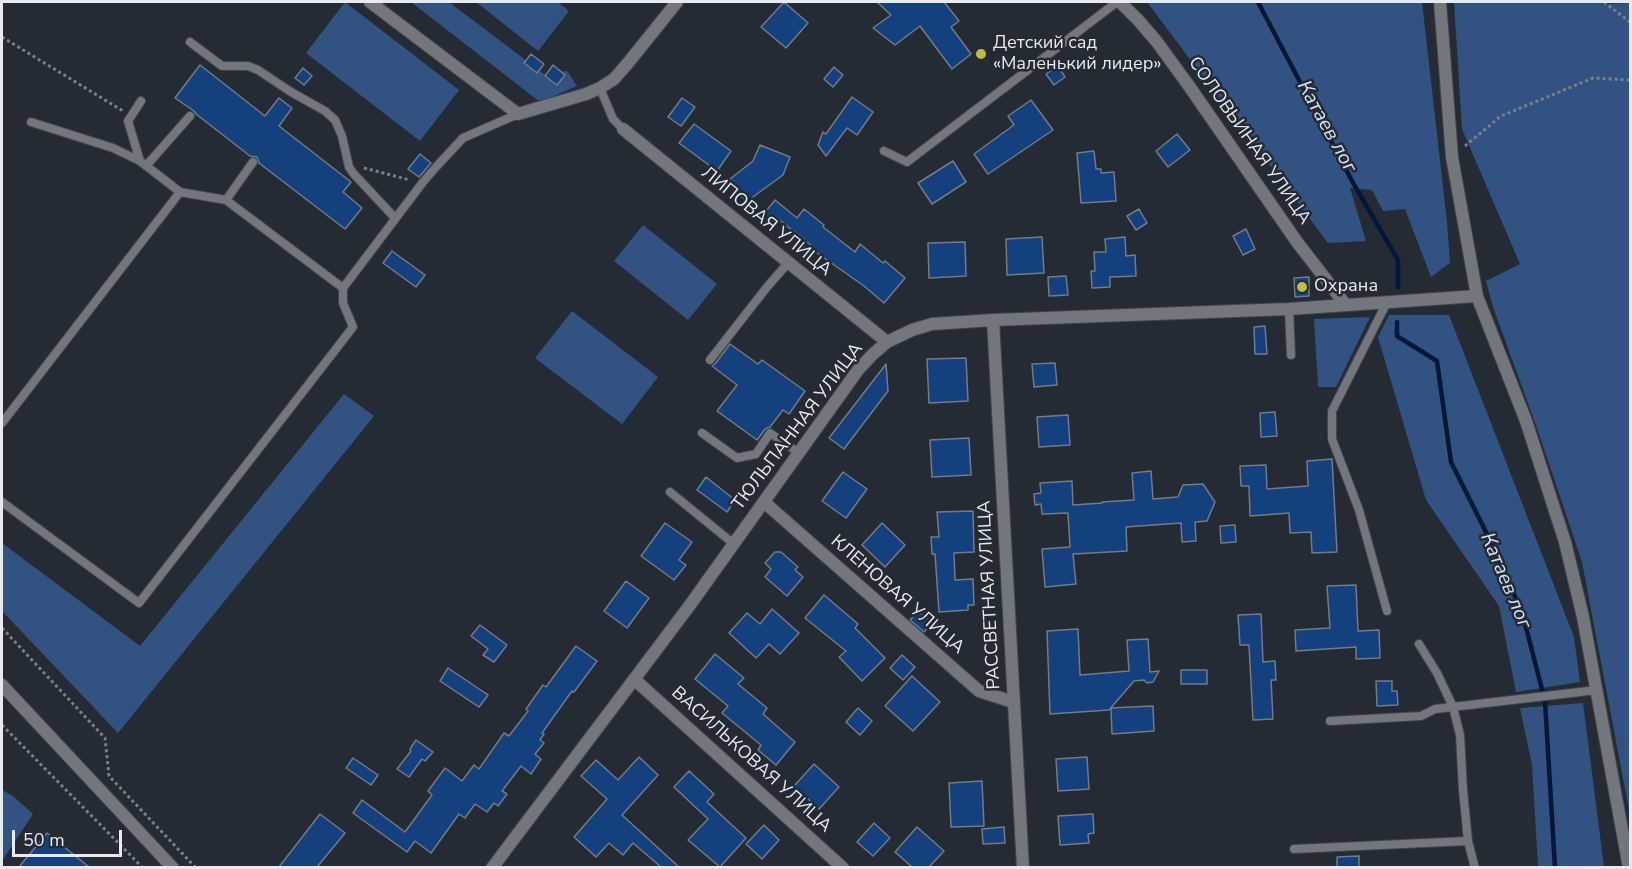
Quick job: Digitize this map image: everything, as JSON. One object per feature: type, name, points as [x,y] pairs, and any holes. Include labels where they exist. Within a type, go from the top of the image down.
[{"type":"street","points":[[370,2],[518,114],[600,88],[614,79],[676,2]]},
{"type":"street","name":"СОЛОВЬИНАЯ УЛИЦА","points":[[1119,2],[1157,42],[1297,242],[1345,304]]},
{"type":"street","points":[[1440,2],[1452,157],[1477,296],[1526,421],[1575,583],[1629,867]]},
{"type":"street","name":"ЛИПОВАЯ УЛИЦА","points":[[623,129],[887,342]]},
{"type":"street","name":"ТЮЛЬПАННАЯ УЛИЦА","points":[[492,867],[734,544],[858,370],[887,342],[912,330],[932,324],[1289,309],[1477,296]]},
{"type":"street","name":"РАССВЕТНАЯ УЛИЦА","points":[[993,320],[1023,867]]},
{"type":"street","name":"КЛЕНОВАЯ УЛИЦА","points":[[764,502],[978,691],[1013,702]]},
{"type":"street","name":"ВАСИЛЬКОВАЯ УЛИЦА","points":[[634,679],[843,867]]},
{"type":"street","points":[[2,685],[173,867]]},
{"type":"lane","points":[[884,151],[907,162],[1119,2]]},
{"type":"lane","points":[[190,42],[222,66],[248,66],[258,70],[325,111],[335,120],[353,173],[395,218]]},
{"type":"lane","points":[[600,88],[613,119],[623,129]]},
{"type":"lane","points":[[141,101],[128,121],[143,163]]},
{"type":"lane","points":[[2,502],[139,603],[353,327],[343,303],[343,288],[395,218],[423,182],[463,138],[518,114]]},
{"type":"lane","points":[[143,163],[190,116]]},
{"type":"lane","points":[[31,122],[113,148],[143,163],[180,192],[226,200],[343,288]]},
{"type":"lane","points":[[226,200],[253,162]]},
{"type":"lane","points":[[2,423],[180,192]]},
{"type":"lane","points":[[710,360],[788,263]]},
{"type":"lane","points":[[1387,302],[1332,411],[1332,439],[1359,510],[1387,610]]},
{"type":"lane","points":[[1289,309],[1291,355]]},
{"type":"lane","points":[[702,434],[737,458],[756,454],[770,433],[799,453]]},
{"type":"lane","points":[[670,492],[734,544]]},
{"type":"lane","points":[[1419,644],[1437,673],[1453,707],[1460,735],[1462,790],[1468,841],[1475,867]]},
{"type":"lane","points":[[1330,721],[1421,716],[1435,710],[1453,707],[1597,690]]},
{"type":"lane","points":[[1294,849],[1468,841]]},
{"type":"path","points":[[1604,2],[1630,22]]},
{"type":"path","points":[[2,37],[131,116]]},
{"type":"path","points":[[1452,157],[1501,116],[1593,78],[1630,80]]},
{"type":"path","points":[[348,163],[400,179],[423,182]]},
{"type":"path","points":[[2,628],[105,738],[109,776],[196,867]]},
{"type":"path","points":[[2,725],[143,867]]},
{"type":"shaded area","points":[[345,2],[459,90],[420,141],[306,53]]},
{"type":"shaded area","points":[[411,2],[449,2],[544,74],[567,71],[577,86],[540,102]]},
{"type":"shaded area","points":[[476,2],[558,2],[569,11],[538,51]]},
{"type":"shaded area","points":[[1147,2],[1422,2],[1450,263],[1431,277],[1405,209],[1383,211],[1372,190],[1350,188],[1366,241],[1328,243]]},
{"type":"shaded area","points":[[1454,2],[1630,3],[1630,815],[1582,562],[1486,281],[1520,264],[1462,129]]},
{"type":"shaded area","points":[[643,225],[717,284],[688,320],[614,261]]},
{"type":"shaded area","points":[[572,311],[658,377],[622,424],[535,358]]},
{"type":"shaded area","points":[[1389,315],[1449,315],[1574,637],[1580,682],[1516,692],[1499,606],[1426,500],[1378,337]]},
{"type":"shaded area","points":[[1370,317],[1336,387],[1318,387],[1314,319]]},
{"type":"shaded area","points":[[344,394],[374,416],[118,733],[2,611],[2,543],[140,646]]},
{"type":"shaded area","points":[[1583,703],[1604,867],[1538,867],[1532,765],[1520,708]]},
{"type":"shaded area","points":[[2,790],[13,796],[33,814],[2,861]]},
{"type":"building","points":[[784,2],[808,23],[786,48],[761,27]]},
{"type":"building","points":[[877,2],[944,2],[959,21],[951,27],[971,54],[952,69],[920,26],[895,45],[873,28],[891,15]]},
{"type":"building","points":[[531,54],[544,64],[537,73],[524,63]]},
{"type":"building","points":[[200,65],[265,116],[279,98],[292,108],[279,126],[351,182],[343,192],[362,208],[345,229],[259,163],[257,157],[250,156],[175,98]]},
{"type":"building","points":[[553,65],[565,75],[557,85],[545,76]]},
{"type":"building","points":[[1058,66],[1065,77],[1054,85],[1046,74]]},
{"type":"building","points":[[834,67],[843,75],[833,87],[824,79]]},
{"type":"building","points":[[303,68],[312,76],[304,85],[295,78]]},
{"type":"building","points":[[852,97],[873,112],[857,135],[847,128],[826,156],[818,145],[823,132],[826,134]]},
{"type":"building","points":[[682,98],[695,107],[681,126],[668,117]]},
{"type":"building","points":[[1031,100],[1053,130],[988,174],[974,154],[1014,125],[1008,116]]},
{"type":"building","points":[[694,124],[731,151],[717,171],[679,143]]},
{"type":"building","points":[[1177,134],[1190,150],[1168,167],[1156,151]]},
{"type":"building","points":[[760,145],[790,157],[783,175],[746,202],[730,179],[753,161]]},
{"type":"building","points":[[1094,151],[1096,169],[1101,169],[1101,173],[1114,172],[1116,201],[1081,203],[1077,153]]},
{"type":"building","points":[[420,154],[431,163],[419,177],[408,169]]},
{"type":"building","points":[[953,161],[966,182],[932,204],[918,183]]},
{"type":"building","points":[[775,200],[797,218],[804,209],[855,252],[860,244],[905,278],[884,303],[810,248],[812,246],[777,218],[772,224],[762,216]]},
{"type":"building","points":[[1139,209],[1147,223],[1136,230],[1127,216]]},
{"type":"building","points":[[1246,229],[1255,249],[1243,255],[1233,236]]},
{"type":"building","points":[[1042,237],[1044,273],[1007,275],[1006,239]]},
{"type":"building","points":[[1125,237],[1126,256],[1135,255],[1136,276],[1110,277],[1110,287],[1092,288],[1091,271],[1095,271],[1094,252],[1106,252],[1105,239]]},
{"type":"building","points":[[965,242],[966,276],[929,278],[928,243]]},
{"type":"building","points":[[392,251],[425,275],[416,287],[383,263]]},
{"type":"building","points":[[1066,276],[1068,295],[1049,296],[1048,277]]},
{"type":"building","name":"Охрана","points":[[1309,277],[1309,296],[1295,297],[1294,278]]},
{"type":"building","points":[[1265,326],[1267,354],[1255,354],[1254,327]]},
{"type":"building","points":[[730,344],[758,364],[762,360],[805,391],[789,414],[783,410],[757,440],[717,411],[737,385],[712,366]]},
{"type":"building","points":[[966,358],[968,401],[929,403],[927,359]]},
{"type":"building","points":[[1055,363],[1057,385],[1034,387],[1032,364]]},
{"type":"building","points":[[886,364],[888,391],[844,449],[829,438]]},
{"type":"building","points":[[1275,412],[1277,436],[1261,437],[1260,413]]},
{"type":"building","points":[[1068,415],[1070,445],[1039,447],[1037,417]]},
{"type":"building","points":[[969,438],[971,475],[932,477],[930,440]]},
{"type":"building","points":[[1332,459],[1337,552],[1312,553],[1311,532],[1290,533],[1289,513],[1250,516],[1249,486],[1241,486],[1240,466],[1266,465],[1267,489],[1308,486],[1307,461]]},
{"type":"building","points":[[1151,471],[1153,499],[1178,497],[1183,485],[1203,484],[1215,502],[1207,521],[1195,522],[1196,541],[1182,542],[1181,523],[1126,527],[1127,551],[1073,554],[1076,584],[1045,587],[1042,549],[1070,547],[1068,513],[1042,514],[1041,504],[1035,505],[1034,494],[1041,493],[1040,483],[1072,481],[1073,505],[1134,500],[1132,473]]},
{"type":"building","points":[[843,472],[867,489],[846,518],[822,501]]},
{"type":"building","points":[[706,477],[735,500],[727,512],[697,490]]},
{"type":"building","points":[[973,511],[974,552],[954,553],[955,580],[973,579],[974,605],[968,605],[968,610],[939,612],[935,554],[932,554],[931,537],[939,537],[937,512]]},
{"type":"building","points":[[665,523],[692,542],[679,560],[686,565],[674,580],[641,556]]},
{"type":"building","points":[[882,523],[905,545],[885,567],[862,545]]},
{"type":"building","points":[[1235,525],[1236,542],[1221,543],[1220,526]]},
{"type":"building","points":[[775,552],[781,552],[798,567],[795,570],[803,577],[787,596],[765,577],[771,569],[765,563]]},
{"type":"building","points":[[626,581],[649,598],[627,628],[604,611]]},
{"type":"building","points":[[1356,585],[1358,631],[1379,630],[1380,658],[1356,659],[1356,647],[1296,651],[1295,630],[1330,628],[1327,586]]},
{"type":"building","points":[[824,595],[858,624],[855,628],[885,658],[862,681],[839,657],[846,651],[805,618]]},
{"type":"building","points":[[772,609],[799,633],[780,654],[769,644],[756,658],[729,633],[747,613],[760,624]]},
{"type":"building","points":[[918,611],[932,623],[924,632],[910,620]]},
{"type":"building","points":[[1261,614],[1263,662],[1275,661],[1276,680],[1271,680],[1273,719],[1253,720],[1249,645],[1240,645],[1238,615]]},
{"type":"building","points":[[480,625],[507,645],[494,662],[483,655],[488,649],[471,636]]},
{"type":"building","points":[[1078,629],[1080,675],[1129,671],[1127,640],[1148,639],[1150,672],[1159,671],[1153,682],[1134,681],[1109,710],[1050,714],[1047,631]]},
{"type":"building","points":[[576,646],[597,661],[542,733],[544,734],[540,740],[544,743],[535,754],[541,759],[531,774],[521,766],[502,791],[507,794],[498,806],[494,803],[487,812],[475,804],[465,818],[459,814],[431,853],[415,841],[407,852],[353,813],[362,800],[405,832],[432,795],[428,791],[445,768],[462,781],[474,765],[479,769],[504,733],[509,736],[528,711],[526,709],[543,685],[546,687]]},
{"type":"building","points":[[715,654],[744,678],[738,684],[767,708],[763,714],[795,742],[776,765],[758,750],[761,745],[722,713],[728,706],[695,679]]},
{"type":"building","points":[[902,655],[915,667],[903,680],[890,668]]},
{"type":"building","points":[[448,668],[488,695],[479,707],[440,681]]},
{"type":"building","points":[[1181,670],[1207,670],[1207,684],[1181,684]]},
{"type":"building","points":[[912,676],[940,702],[913,731],[885,706]]},
{"type":"building","points":[[1376,681],[1392,681],[1392,691],[1397,691],[1398,705],[1377,706]]},
{"type":"building","points":[[1153,706],[1154,731],[1112,734],[1111,708]]},
{"type":"building","points":[[858,708],[872,721],[860,735],[846,722]]},
{"type":"building","points":[[416,740],[433,752],[425,761],[422,759],[409,777],[397,769],[411,751]]},
{"type":"building","points":[[639,757],[658,775],[622,815],[679,867],[661,867],[633,843],[623,855],[609,843],[596,857],[574,837],[607,799],[581,776],[596,760],[618,780]]},
{"type":"building","points":[[1087,757],[1089,789],[1058,791],[1056,759]]},
{"type":"building","points":[[353,758],[378,775],[371,785],[346,768]]},
{"type":"building","points":[[814,764],[839,787],[819,809],[794,786]]},
{"type":"building","points":[[689,771],[714,794],[707,802],[746,838],[720,867],[688,840],[708,819],[674,787]]},
{"type":"building","points":[[982,781],[984,826],[951,827],[949,783]]},
{"type":"building","points":[[320,814],[345,833],[317,867],[279,867]]},
{"type":"building","points":[[1093,814],[1094,833],[1088,834],[1089,843],[1060,845],[1058,816]]},
{"type":"building","points":[[874,823],[890,838],[873,856],[857,842]]},
{"type":"building","points":[[764,825],[779,840],[762,859],[746,844]]},
{"type":"building","points":[[917,827],[944,851],[929,867],[912,867],[895,852]]},
{"type":"building","points":[[1004,827],[1005,843],[983,844],[982,829]]},
{"type":"building","points":[[47,833],[89,867],[19,867]]},
{"type":"building","points":[[1359,856],[1359,867],[1337,867],[1337,857]]},
{"type":"waterway","name":"Катаев лог","points":[[1258,2],[1352,181],[1398,260],[1398,287]]},
{"type":"waterway","name":"Катаев лог","points":[[1397,322],[1397,336],[1437,361],[1451,462],[1522,612],[1545,701],[1555,868]]},
{"type":"place","name":"Детский сад «Маленький лидер»","points":[[981,54]]},
{"type":"place","name":"Охрана","points":[[1302,287]]}]
